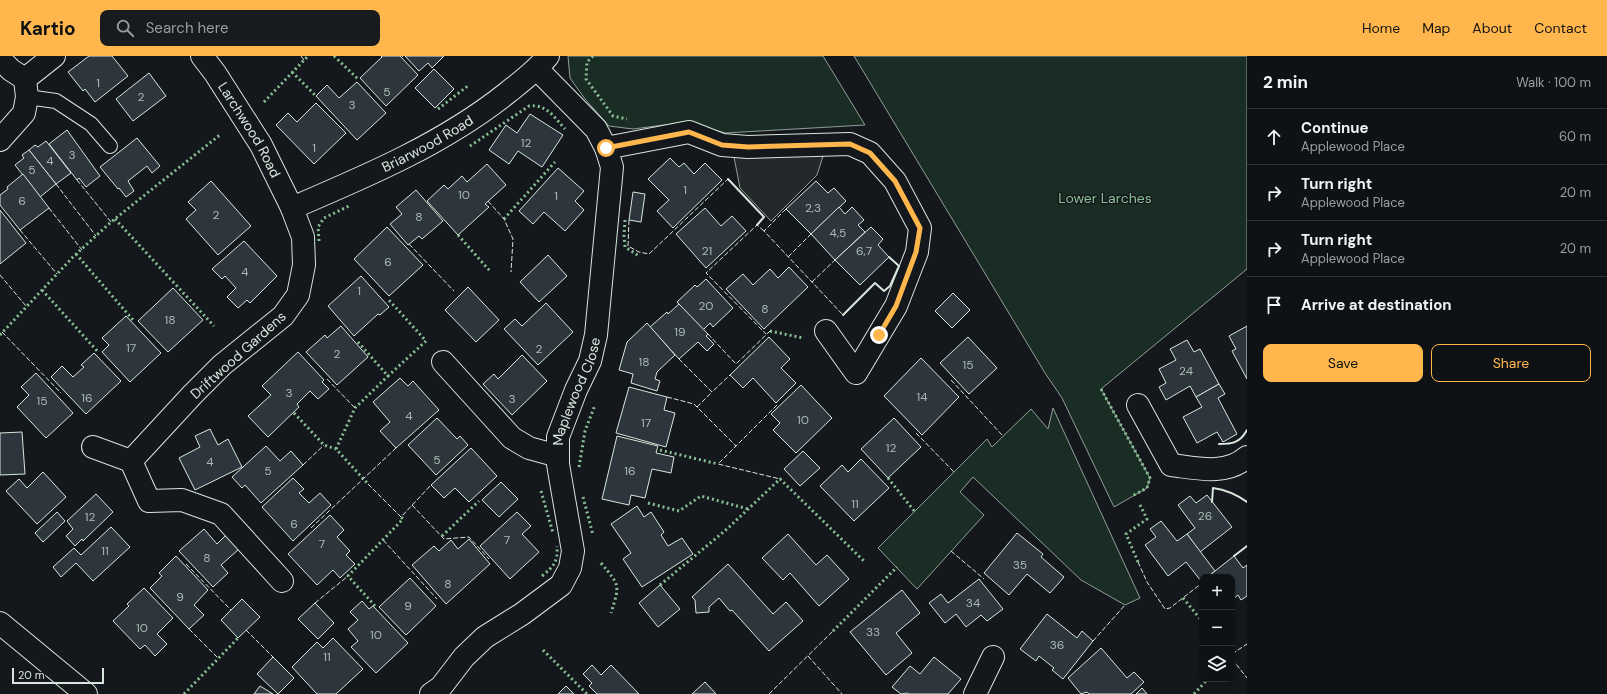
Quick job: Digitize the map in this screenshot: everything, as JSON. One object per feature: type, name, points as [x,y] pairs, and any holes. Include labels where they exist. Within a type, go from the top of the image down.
[{"type":"street","points":[[0,140],[24,113],[26,88],[54,56]]},
{"type":"street","name":"Larchwood Road","points":[[202,56],[215,73],[261,145],[292,208]]},
{"type":"street","points":[[0,59],[26,88]]},
{"type":"street","name":"Briarwood Road","points":[[292,208],[397,161],[451,133],[488,108],[542,63]]},
{"type":"street","name":"Maplewood Close","points":[[431,694],[441,687],[464,657],[485,636],[522,614],[561,585],[570,568],[574,551],[564,506],[558,456],[558,437],[576,390],[590,361],[596,335],[612,167],[606,148],[596,129],[542,63]]},
{"type":"street","points":[[606,148],[689,132],[722,145],[748,147],[850,144],[870,153],[895,181],[920,228],[916,252],[896,306],[856,373],[826,330]]},
{"type":"street","name":"Driftwood Gardens","points":[[131,461],[193,394],[222,366],[284,316],[298,295],[304,264],[303,237],[292,208]]},
{"type":"street","points":[[443,362],[512,438],[529,448],[558,456]]},
{"type":"street","points":[[1138,405],[1171,465],[1195,468],[1225,469],[1246,462]]},
{"type":"street","points":[[93,447],[131,461],[149,501],[182,500],[221,514],[282,581]]},
{"type":"street","points":[[2,629],[86,694]]},
{"type":"street","points":[[974,694],[994,657]]},
{"type":"lane","points":[[26,88],[56,101],[91,124],[110,146]]},
{"type":"green space","points":[[568,56],[823,56],[865,125],[725,133],[687,122],[633,129],[609,126],[585,99],[570,78]]},
{"type":"green space","name":"Lower Larches","points":[[854,56],[1247,56],[1247,269],[1101,389],[1150,478],[1147,488],[1114,507],[1062,398],[1045,373]]},
{"type":"green space","points":[[1053,408],[1140,598],[1125,605],[1081,580],[973,477],[960,492],[984,515],[917,589],[878,548],[987,439],[992,447],[1031,409],[1048,429]]},
{"type":"shaded area","points":[[824,153],[817,175],[771,221],[740,188],[734,157]]},
{"type":"building","points":[[89,56],[112,56],[128,76],[95,102],[85,89],[83,91],[68,72]]},
{"type":"building","points":[[381,56],[400,56],[418,75],[386,106],[360,78],[382,57]]},
{"type":"building","points":[[405,56],[444,56],[432,68],[428,63],[419,71]]},
{"type":"building","points":[[434,69],[454,89],[435,108],[415,88]]},
{"type":"building","points":[[149,73],[166,96],[133,121],[116,99]]},
{"type":"building","points":[[357,82],[386,113],[357,140],[316,96],[327,85],[339,98]]},
{"type":"building","points":[[316,103],[346,133],[314,164],[276,125],[288,113],[297,122]]},
{"type":"building","points":[[530,114],[563,135],[542,167],[518,151],[509,164],[489,150],[506,125],[517,133]]},
{"type":"building","points":[[67,130],[100,176],[86,187],[79,178],[77,180],[49,144]]},
{"type":"building","points":[[137,138],[160,166],[152,173],[147,166],[128,181],[134,191],[126,197],[100,167]]},
{"type":"building","points":[[46,141],[71,173],[56,184],[29,150],[35,145],[38,147]]},
{"type":"building","points":[[29,150],[56,184],[40,197],[15,165],[24,158],[22,155]]},
{"type":"building","points":[[670,158],[679,167],[684,163],[694,174],[705,163],[722,180],[673,228],[657,211],[669,200],[648,179]]},
{"type":"building","points":[[487,164],[506,185],[485,204],[489,207],[458,235],[427,201],[444,185],[448,189],[462,176],[467,182]]},
{"type":"building","points":[[558,168],[584,191],[575,201],[584,210],[565,231],[544,212],[533,224],[519,211]]},
{"type":"building","points":[[23,174],[49,208],[20,230],[0,205],[0,195]]},
{"type":"building","points":[[211,181],[251,226],[218,255],[186,219],[196,210],[188,202]]},
{"type":"building","points":[[816,181],[828,193],[834,188],[846,201],[811,234],[786,209]]},
{"type":"building","points":[[416,190],[443,221],[422,239],[419,236],[408,245],[390,224],[402,214],[396,207]]},
{"type":"building","points":[[633,192],[645,194],[641,222],[629,220]]},
{"type":"building","points":[[839,207],[845,214],[852,207],[864,220],[858,225],[865,232],[835,260],[811,234]]},
{"type":"building","points":[[705,208],[721,226],[732,216],[746,231],[706,268],[676,234]]},
{"type":"building","points":[[0,210],[26,243],[0,264]]},
{"type":"building","points":[[387,227],[423,265],[389,296],[354,259]]},
{"type":"building","points":[[871,227],[883,239],[878,245],[889,257],[860,285],[835,260]]},
{"type":"building","points":[[244,241],[277,276],[250,303],[247,300],[238,308],[227,297],[236,288],[225,276],[222,279],[212,269]]},
{"type":"building","points":[[548,255],[567,276],[539,302],[520,282]]},
{"type":"building","points":[[789,267],[808,287],[764,329],[726,289],[743,274],[753,285],[770,269],[778,278]]},
{"type":"building","points":[[361,276],[389,307],[380,315],[378,314],[354,336],[328,306]]},
{"type":"building","points":[[706,279],[733,308],[713,327],[710,323],[703,330],[677,302],[695,285],[697,287]]},
{"type":"building","points":[[468,287],[499,320],[476,342],[445,310]]},
{"type":"building","points":[[173,288],[203,320],[168,352],[138,321]]},
{"type":"building","points":[[953,293],[970,310],[952,328],[935,311]]},
{"type":"building","points":[[546,303],[573,332],[538,365],[504,329],[515,319],[522,326]]},
{"type":"building","points":[[679,304],[708,334],[706,336],[714,344],[707,351],[698,342],[679,359],[650,327]]},
{"type":"building","points":[[126,316],[161,353],[130,382],[102,352],[109,345],[102,338]]},
{"type":"building","points":[[647,323],[675,355],[657,372],[655,379],[660,381],[657,391],[631,383],[633,374],[619,370],[627,342]]},
{"type":"building","points":[[341,326],[368,357],[337,385],[306,352],[325,335],[327,338]]},
{"type":"building","points":[[1247,326],[1247,379],[1232,351],[1236,349],[1229,336]]},
{"type":"building","points":[[769,337],[790,359],[781,368],[796,383],[776,403],[753,378],[743,388],[730,375]]},
{"type":"building","points":[[968,337],[997,368],[969,394],[940,363]]},
{"type":"building","points":[[1187,340],[1194,352],[1200,349],[1219,384],[1196,397],[1190,386],[1166,400],[1159,387],[1166,383],[1159,369],[1176,360],[1170,349]]},
{"type":"building","points":[[298,352],[324,380],[322,382],[329,389],[318,399],[310,391],[297,404],[299,407],[268,437],[248,416],[271,395],[262,386]]},
{"type":"building","points":[[94,353],[121,381],[86,414],[51,377],[62,366],[73,377],[84,367],[81,365]]},
{"type":"building","points":[[522,355],[547,381],[512,415],[483,384],[494,374],[498,379]]},
{"type":"building","points":[[921,358],[959,397],[922,435],[884,396]]},
{"type":"building","points":[[36,373],[73,413],[46,438],[17,407],[29,395],[21,387]]},
{"type":"building","points":[[400,378],[408,386],[413,381],[439,410],[396,448],[380,431],[390,422],[373,402]]},
{"type":"building","points":[[1219,384],[1225,394],[1218,398],[1237,434],[1223,442],[1217,432],[1197,443],[1183,417],[1202,407],[1196,397]]},
{"type":"building","points":[[801,385],[832,418],[796,453],[773,430],[780,423],[771,414]]},
{"type":"building","points":[[629,387],[667,397],[664,410],[675,413],[666,447],[616,433]]},
{"type":"building","points":[[437,418],[457,439],[460,436],[468,445],[436,475],[408,445]]},
{"type":"building","points":[[894,418],[921,447],[888,478],[861,449]]},
{"type":"building","points":[[210,429],[218,445],[228,439],[242,467],[195,490],[179,458],[200,447],[195,436]]},
{"type":"building","points":[[22,432],[25,474],[0,475],[0,433]]},
{"type":"building","points":[[617,436],[658,446],[656,453],[674,457],[671,473],[652,469],[645,498],[631,495],[629,505],[602,499]]},
{"type":"building","points":[[266,446],[280,461],[291,451],[303,465],[261,503],[245,485],[242,488],[232,477]]},
{"type":"building","points":[[471,448],[497,476],[469,502],[455,488],[444,498],[431,485]]},
{"type":"building","points":[[803,451],[820,468],[800,486],[784,469]]},
{"type":"building","points":[[861,459],[889,488],[854,521],[820,486],[842,465],[848,472]]},
{"type":"building","points":[[43,472],[66,497],[37,524],[6,491],[19,479],[27,488]]},
{"type":"building","points":[[293,478],[304,489],[299,493],[309,503],[320,493],[331,505],[293,541],[262,507]]},
{"type":"building","points":[[501,482],[518,499],[499,517],[482,500]]},
{"type":"building","points":[[96,494],[113,512],[83,541],[82,539],[75,546],[66,536],[73,529],[67,521]]},
{"type":"building","points":[[1207,495],[1232,527],[1200,552],[1187,534],[1195,528],[1178,505],[1190,496],[1196,503]]},
{"type":"building","points":[[637,506],[644,517],[651,512],[664,532],[661,535],[668,546],[682,538],[693,554],[642,587],[623,559],[631,553],[611,524]]},
{"type":"building","points":[[57,512],[65,521],[43,542],[35,533]]},
{"type":"building","points":[[517,512],[531,526],[522,534],[539,552],[510,579],[480,546]]},
{"type":"building","points":[[330,515],[344,530],[337,537],[350,551],[346,555],[355,564],[340,578],[333,570],[317,585],[288,554]]},
{"type":"building","points":[[1161,521],[1177,541],[1187,534],[1215,571],[1211,574],[1199,574],[1199,578],[1186,562],[1168,576],[1145,545],[1156,537],[1150,529]]},
{"type":"building","points":[[111,527],[130,547],[93,581],[76,563],[61,577],[53,567],[74,548],[81,555]]},
{"type":"building","points":[[204,529],[217,544],[226,535],[239,549],[221,565],[228,573],[213,587],[179,551]]},
{"type":"building","points":[[1017,533],[1043,554],[1041,557],[1064,577],[1050,593],[1027,574],[1009,595],[984,573]]},
{"type":"building","points":[[788,534],[816,565],[827,555],[849,579],[819,606],[790,573],[783,580],[762,558]]},
{"type":"building","points":[[469,539],[490,564],[446,604],[412,565],[434,546],[439,551],[451,540],[458,549]]},
{"type":"building","points":[[176,556],[208,590],[194,605],[204,615],[189,629],[150,588],[162,576],[159,573]]},
{"type":"building","points":[[1234,556],[1243,568],[1247,565],[1247,596],[1241,600],[1238,595],[1235,598],[1235,574],[1211,574]]},
{"type":"building","points":[[728,564],[773,614],[786,602],[803,621],[769,651],[732,610],[730,611],[719,598],[709,607],[709,612],[696,613],[695,600],[692,597]]},
{"type":"building","points":[[410,578],[436,606],[406,635],[379,607]]},
{"type":"building","points":[[979,579],[1003,609],[987,621],[981,615],[966,627],[956,614],[945,623],[929,603],[941,594],[948,603]]},
{"type":"building","points":[[660,585],[680,609],[658,627],[639,603]]},
{"type":"building","points":[[144,588],[173,618],[157,634],[167,644],[155,656],[145,645],[140,649],[113,621],[129,606],[127,604]]},
{"type":"building","points":[[902,590],[920,613],[896,633],[912,653],[886,675],[850,632]]},
{"type":"building","points":[[242,599],[260,617],[238,638],[221,620]]},
{"type":"building","points":[[362,601],[369,609],[373,606],[408,643],[376,673],[351,647],[358,641],[348,629],[358,620],[350,612]]},
{"type":"building","points":[[315,603],[334,623],[318,639],[298,619]]},
{"type":"building","points":[[1047,614],[1077,638],[1082,631],[1093,641],[1063,679],[1052,670],[1054,668],[1039,656],[1036,661],[1020,649]]},
{"type":"building","points":[[333,638],[363,669],[336,694],[317,694],[292,667],[317,642],[323,648]]},
{"type":"building","points":[[1101,648],[1127,678],[1134,672],[1144,682],[1131,694],[1089,694],[1087,692],[1081,694],[1068,678]]},
{"type":"building","points":[[273,657],[294,678],[278,694],[257,674]]},
{"type":"building","points":[[934,657],[961,679],[948,694],[901,694],[892,687],[910,666],[920,674]]},
{"type":"building","points":[[592,665],[601,675],[611,665],[639,694],[597,694],[589,686],[592,683],[583,674]]},
{"type":"building","points":[[705,682],[716,694],[692,694]]},
{"type":"building","points":[[260,686],[273,694],[254,694]]},
{"type":"building","points":[[566,686],[574,694],[558,694]]},
{"type":"building","points":[[1142,688],[1147,694],[1136,694]]},
{"type":"hedge","points":[[264,102],[308,56]]},
{"type":"hedge","points":[[334,56],[358,79]]},
{"type":"hedge","points":[[593,56],[587,62],[586,79],[613,116],[627,119]]},
{"type":"hedge","points":[[292,72],[316,96]]},
{"type":"hedge","points":[[438,109],[469,85]]},
{"type":"hedge","points":[[470,146],[529,106],[541,107],[550,112],[565,129]]},
{"type":"hedge","points":[[0,335],[73,257],[111,222],[221,134]]},
{"type":"hedge","points":[[504,219],[555,162]]},
{"type":"hedge","points":[[319,241],[318,227],[324,218],[349,206]]},
{"type":"hedge","points":[[115,219],[214,326]]},
{"type":"hedge","points":[[625,220],[625,247],[639,256]]},
{"type":"hedge","points":[[458,235],[490,271]]},
{"type":"hedge","points":[[76,254],[133,320]]},
{"type":"hedge","points":[[42,290],[99,353]]},
{"type":"hedge","points":[[358,342],[388,376],[426,341],[388,299]]},
{"type":"hedge","points":[[770,331],[803,338]]},
{"type":"hedge","points":[[336,449],[355,408],[388,376]]},
{"type":"hedge","points":[[1101,389],[1150,478],[1147,488],[1132,496]]},
{"type":"hedge","points":[[579,467],[585,431],[595,405]]},
{"type":"hedge","points":[[294,413],[324,445],[336,449],[368,484]]},
{"type":"hedge","points":[[660,450],[718,464]]},
{"type":"hedge","points":[[888,478],[915,512]]},
{"type":"hedge","points":[[660,585],[727,529],[780,479],[864,561]]},
{"type":"hedge","points":[[541,491],[553,533]]},
{"type":"hedge","points":[[648,503],[679,511],[701,496],[748,509]]},
{"type":"hedge","points":[[583,497],[593,535]]},
{"type":"hedge","points":[[442,536],[479,501]]},
{"type":"hedge","points":[[1138,562],[1126,534],[1147,519],[1140,505]]},
{"type":"hedge","points":[[375,606],[348,576],[403,519],[401,517]]},
{"type":"hedge","points":[[542,576],[550,569],[556,560],[557,546]]},
{"type":"hedge","points":[[601,563],[615,581],[617,590],[611,613]]},
{"type":"hedge","points":[[833,631],[897,567]]},
{"type":"hedge","points":[[1183,598],[1199,617]]},
{"type":"hedge","points":[[184,694],[238,638]]},
{"type":"hedge","points":[[543,650],[587,694]]},
{"type":"hedge","points":[[1194,694],[1205,682]]},
{"type":"fence","points":[[301,56],[304,60]]},
{"type":"fence","points":[[629,220],[628,246],[639,252],[649,254],[728,179]]},
{"type":"fence","points":[[77,180],[111,222]]},
{"type":"fence","points":[[56,184],[96,236]]},
{"type":"fence","points":[[488,201],[504,219],[513,239],[511,272]]},
{"type":"fence","points":[[49,208],[82,250]]},
{"type":"fence","points":[[786,209],[764,231],[843,315]]},
{"type":"fence","points":[[764,231],[757,225],[706,273],[766,334]]},
{"type":"fence","points":[[20,230],[57,274]]},
{"type":"fence","points":[[788,257],[811,234]]},
{"type":"fence","points":[[409,244],[454,291]]},
{"type":"fence","points":[[812,282],[835,260]]},
{"type":"fence","points":[[0,275],[26,306]]},
{"type":"fence","points":[[708,334],[736,364],[770,331]]},
{"type":"fence","points":[[2,332],[61,393]]},
{"type":"fence","points":[[679,359],[712,392],[730,375]]},
{"type":"fence","points":[[327,379],[355,408]]},
{"type":"fence","points":[[951,380],[1003,436]]},
{"type":"fence","points":[[697,407],[712,392]]},
{"type":"fence","points":[[667,397],[694,404],[736,446]]},
{"type":"fence","points":[[777,405],[718,464],[780,479]]},
{"type":"fence","points":[[916,433],[954,472]]},
{"type":"fence","points":[[303,465],[324,445]]},
{"type":"fence","points":[[311,528],[396,448]]},
{"type":"fence","points":[[368,484],[401,517],[431,485]]},
{"type":"fence","points":[[412,505],[444,539],[469,537],[489,559]]},
{"type":"fence","points":[[383,540],[437,599]]},
{"type":"fence","points":[[951,551],[984,579]]},
{"type":"fence","points":[[1138,562],[1147,582],[1165,609],[1170,608],[1199,585]]},
{"type":"fence","points":[[186,564],[231,610]]},
{"type":"fence","points":[[315,603],[348,576]]},
{"type":"fence","points":[[1093,641],[1125,605]]},
{"type":"fence","points":[[189,629],[218,658]]},
{"type":"fence","points":[[246,630],[273,657]]},
{"type":"fence","points":[[769,694],[833,631]]},
{"type":"fence","points":[[1235,652],[1247,644]]},
{"type":"fence","points":[[808,656],[842,694]]},
{"type":"fence","points":[[1235,663],[1247,678]]},
{"type":"wall","points":[[728,179],[764,217],[757,225]]},
{"type":"wall","points":[[843,315],[875,283],[884,291],[890,286],[899,266],[889,257]]},
{"type":"wall","points":[[1219,444],[1235,442],[1242,438],[1247,430]]},
{"type":"wall","points":[[1212,502],[1213,488],[1231,493],[1247,502]]},
{"type":"wall","points":[[1234,556],[1247,546]]},
{"type":"route","points":[[606,148],[689,132],[722,145],[748,147],[850,144],[870,153],[895,181],[920,228],[916,252],[896,306],[879,335]]}]
